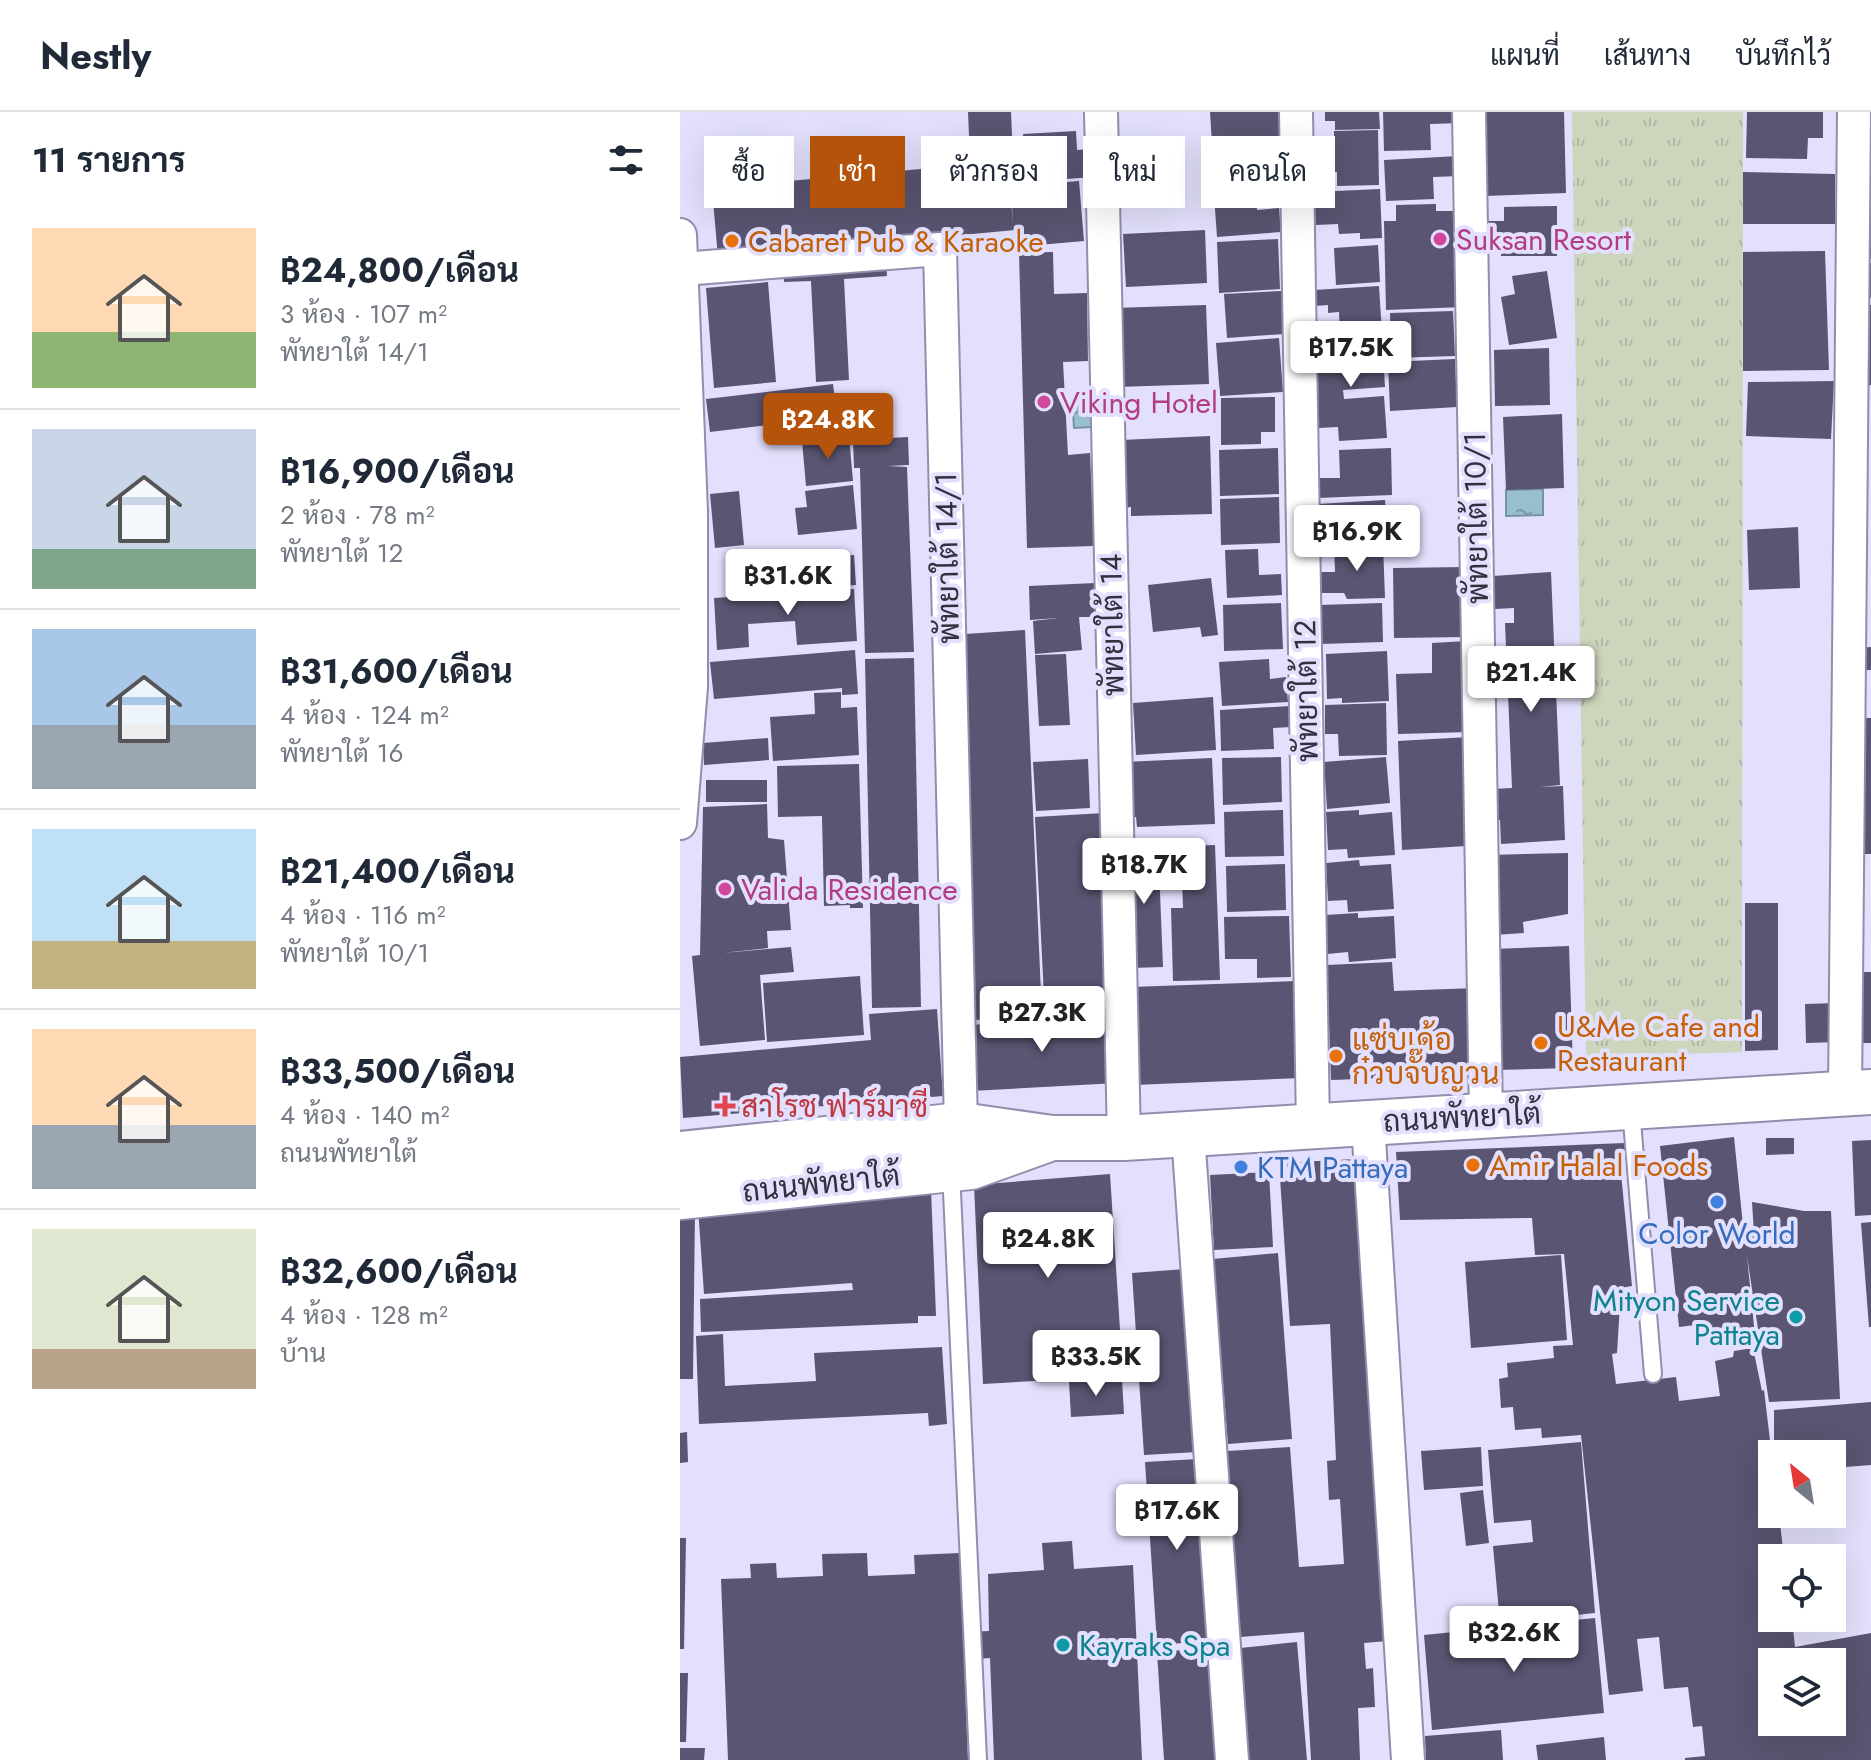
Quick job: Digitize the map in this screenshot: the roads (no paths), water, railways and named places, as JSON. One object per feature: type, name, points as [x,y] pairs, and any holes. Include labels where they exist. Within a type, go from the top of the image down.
[{"type":"main road","name":"ถนนพัทยาใต้","points":[[680,1154],[961,1125],[1052,1138],[1124,1138],[1858,1093]]},
{"type":"main road","name":"ถนนพัทยาใต้","points":[[680,1197],[971,1167],[1052,1138]]},
{"type":"street","name":"พัทยาใต้ 14","points":[[1101,112],[1124,1138]]},
{"type":"street","name":"พัทยาใต้ 12","points":[[1296,112],[1313,1126]]},
{"type":"street","name":"พัทยาใต้ 10/1","points":[[1469,112],[1486,1116]]},
{"type":"street","points":[[1854,112],[1858,1093]]},
{"type":"street","points":[[680,235],[691,512],[691,687],[680,823]]},
{"type":"street","name":"พัทยาใต้ 14/1","points":[[682,269],[940,249],[961,1125]]},
{"type":"street","points":[[1368,1123],[1408,1760]]},
{"type":"street","points":[[1188,1134],[1232,1760]]},
{"type":"lane","points":[[1631,1107],[1653,1374]]},
{"type":"lane","points":[[950,1169],[978,1760]]},
{"type":"water","points":[[1091,395],[1093,427],[1074,428],[1072,396]]},
{"type":"water","points":[[1543,489],[1543,515],[1506,516],[1506,490]]},
{"type":"place","name":"Suksan Resort","points":[[1440,239]]},
{"type":"place","name":"Cabaret Pub & Karaoke","points":[[732,241]]},
{"type":"place","name":"Viking Hotel","points":[[1044,402]]},
{"type":"place","name":"Valida Residence","points":[[725,889]]},
{"type":"place","name":"U&Me Cafe and Restaurant","points":[[1541,1043]]},
{"type":"place","name":"แซ่บเด้อ ก๋วบจั๊บญวน","points":[[1336,1056]]},
{"type":"place","name":"สาโรช ฟาร์มาซี","points":[[725,1106]]},
{"type":"place","name":"Amir Halal Foods","points":[[1473,1165]]},
{"type":"place","name":"KTM Pattaya","points":[[1241,1167]]},
{"type":"place","name":"Color World","points":[[1717,1202]]},
{"type":"place","name":"Mityon Service Pattaya","points":[[1796,1317]]},
{"type":"place","name":"Kayraks Spa","points":[[1063,1645]]}]
